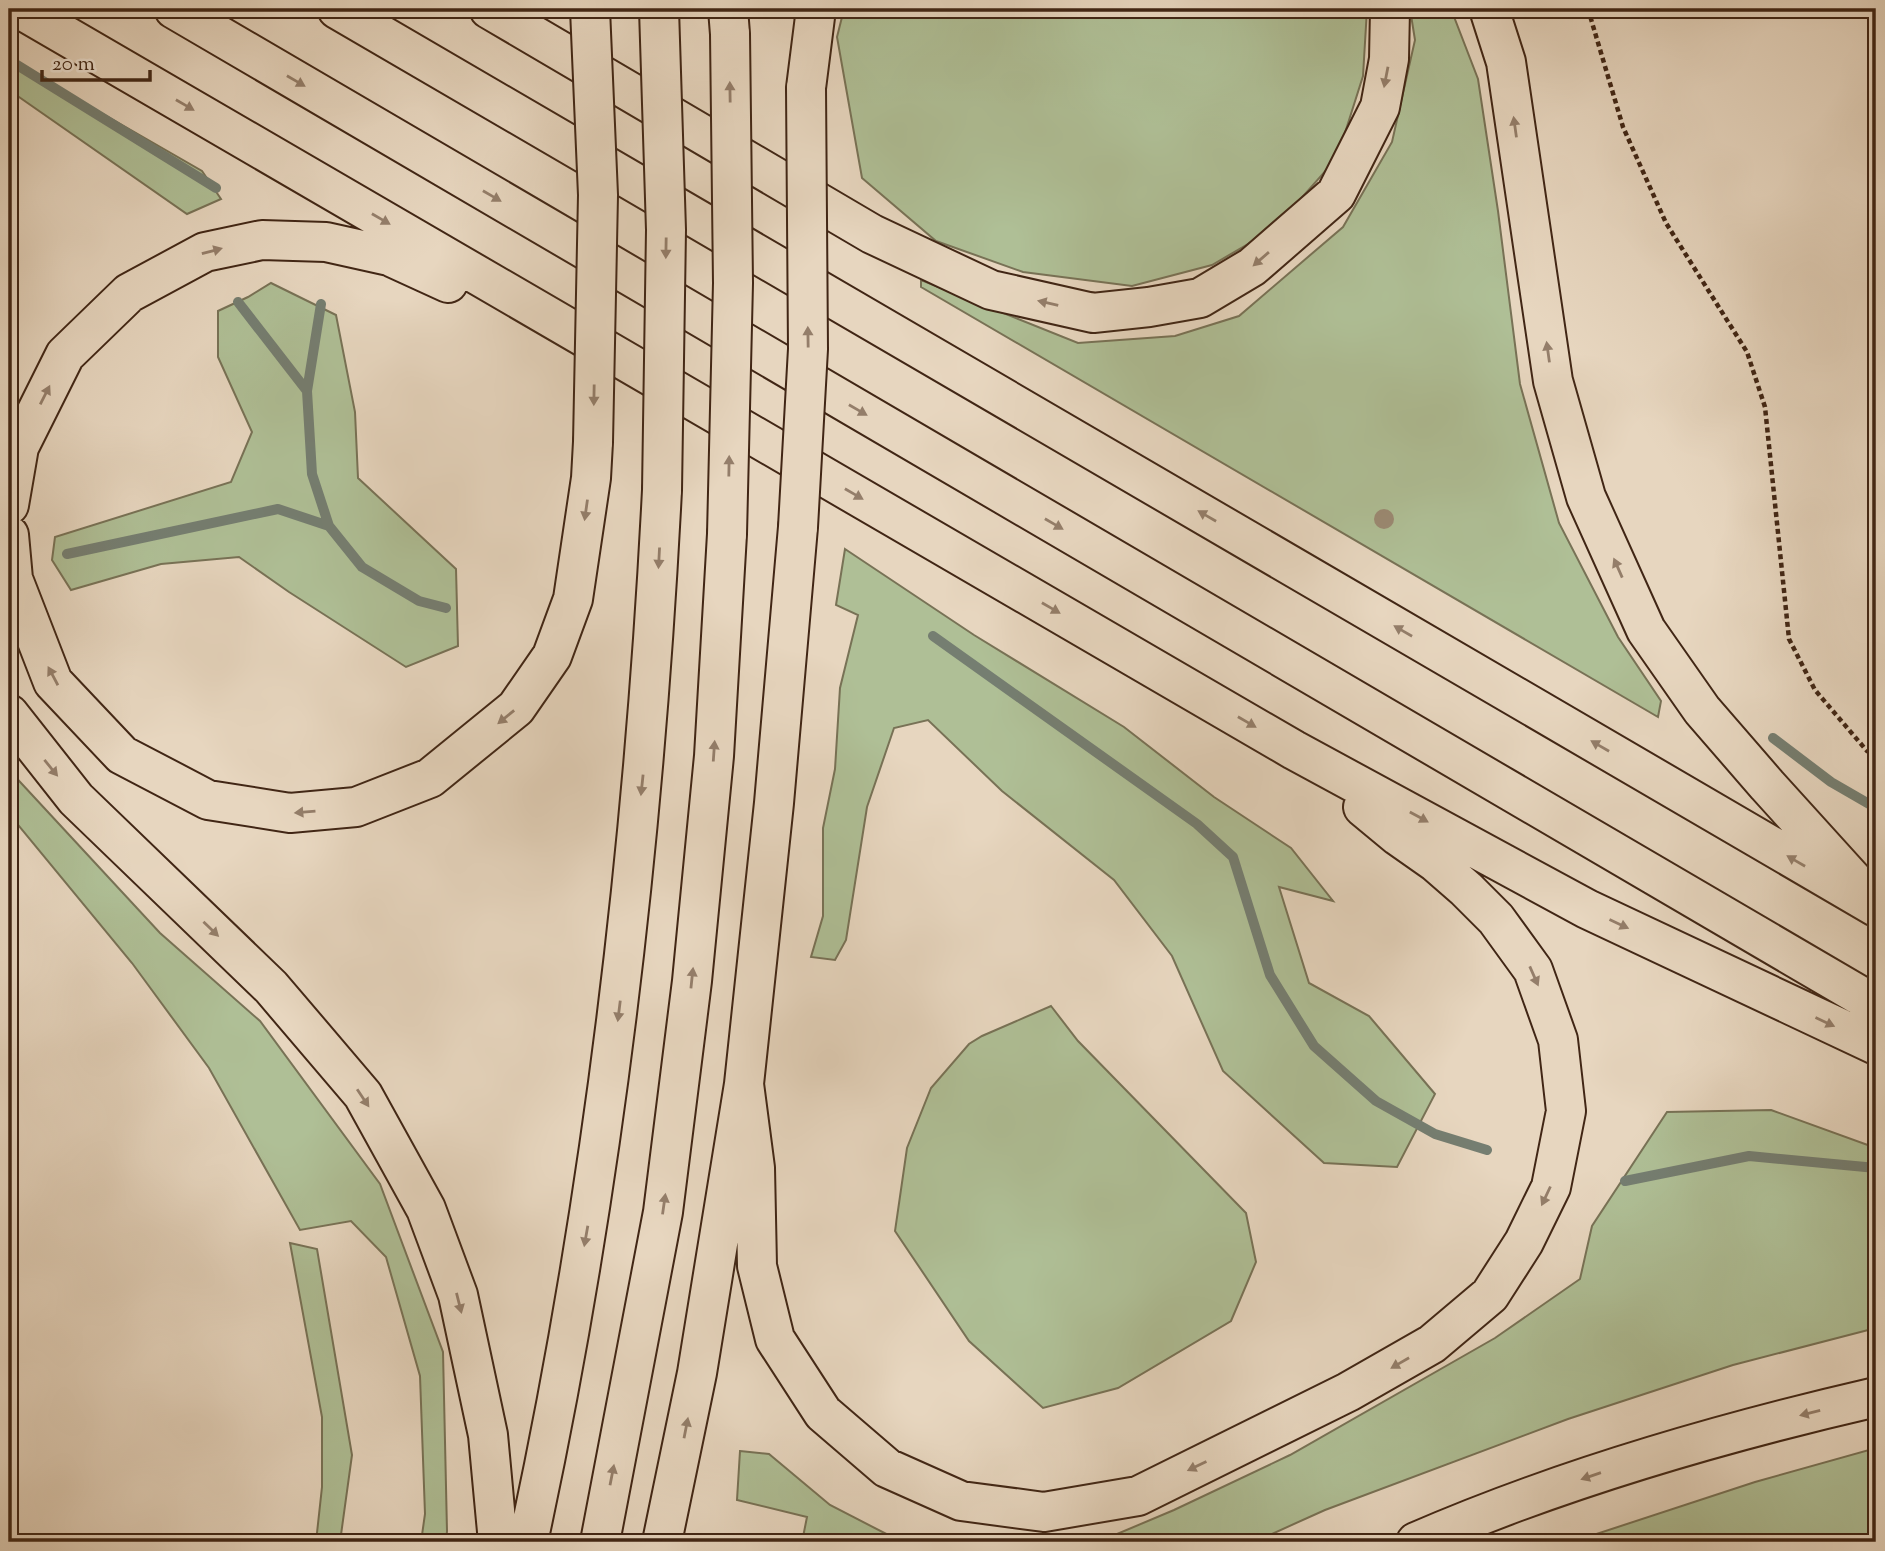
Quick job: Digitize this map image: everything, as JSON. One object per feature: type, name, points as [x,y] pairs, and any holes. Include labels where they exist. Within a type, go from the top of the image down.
[{"type":"highway","points":[[20,9],[1294,750],[1587,909],[1876,1045]]},
{"type":"highway","points":[[174,9],[1876,1005]]},
{"type":"highway","points":[[337,9],[1876,907]]},
{"type":"highway","points":[[489,9],[873,234],[991,290],[1093,313],[1199,298],[1252,267],[1336,194],[1380,107],[1389,59],[1390,9]]},
{"type":"highway","points":[[9,535],[13,579],[53,682],[122,755],[208,800],[290,813],[356,807],[430,778],[516,708],[552,656],[573,599],[591,478],[598,195],[590,9]]},
{"type":"highway","points":[[528,1542],[554,1424],[591,1208],[618,1015],[645,750],[662,490],[666,230],[659,9]]},
{"type":"highway","points":[[662,1542],[697,1373],[744,1084],[798,527],[808,349],[806,88],[799,9]]},
{"type":"highway","points":[[806,88],[816,9]]},
{"type":"highway","points":[[1489,9],[1506,62],[1553,381],[1586,497],[1646,630],[1702,710],[1876,907]]},
{"type":"highway","points":[[600,1542],[663,1212],[692,981],[711,782],[727,534],[733,283],[729,21]]},
{"type":"highway","points":[[9,505],[19,447],[65,355],[129,293],[205,252],[262,240],[326,242],[364,250],[389,256],[499,306],[583,336]]},
{"type":"highway","points":[[9,714],[76,799],[271,987],[363,1095],[426,1209],[458,1295],[488,1434],[498,1542]]},
{"type":"highway","points":[[744,1084],[755,1168],[757,1266],[775,1339],[823,1413],[887,1468],[961,1501],[1044,1512],[1138,1496],[1348,1392],[1432,1344],[1490,1294],[1524,1242],[1551,1186],[1566,1111],[1558,1040],[1533,970],[1496,919],[1435,862],[1398,836],[1294,750]]},
{"type":"highway","points":[[1416,1542],[1610,1470],[1721,1436],[1876,1397]]},
{"type":"path","points":[[1588,9],[1623,127],[1655,199],[1666,223],[1747,352],[1765,407],[1789,639],[1815,690],[1867,751],[1876,757]]},
{"type":"green space","points":[[844,9],[1367,9],[1363,76],[1337,158],[1274,229],[1212,265],[1132,286],[1023,272],[936,241],[862,178],[837,37]]},
{"type":"green space","points":[[1410,9],[1451,9],[1478,79],[1520,384],[1559,523],[1618,637],[1661,701],[1658,717],[921,287],[921,280],[1078,343],[1175,336],[1239,316],[1343,227],[1392,142],[1415,40]]},
{"type":"green space","points":[[9,57],[16,64],[202,171],[221,199],[187,214],[9,90]]},
{"type":"green space","points":[[271,283],[336,315],[355,412],[358,478],[456,569],[458,646],[406,667],[239,557],[161,564],[71,590],[52,560],[55,537],[231,482],[252,432],[218,357],[218,311]]},
{"type":"green space","points":[[845,549],[974,635],[1124,727],[1214,797],[1291,848],[1333,901],[1279,887],[1309,983],[1369,1016],[1435,1094],[1397,1167],[1324,1163],[1223,1071],[1172,956],[1114,880],[1002,791],[928,720],[894,728],[867,807],[846,940],[835,960],[811,957],[823,916],[823,828],[835,769],[840,688],[858,615],[836,605]]},
{"type":"green space","points":[[9,770],[160,933],[260,1021],[380,1184],[443,1352],[446,1542],[421,1542],[425,1514],[420,1376],[386,1257],[351,1221],[300,1230],[209,1068],[132,963],[9,814]]},
{"type":"green space","points":[[1051,1006],[1078,1041],[1246,1213],[1256,1262],[1231,1321],[1118,1388],[1043,1408],[969,1341],[895,1231],[907,1148],[931,1088],[969,1044]]},
{"type":"green space","points":[[1771,1110],[1876,1148],[1876,1328],[1733,1365],[1568,1419],[1325,1510],[1254,1542],[1098,1542],[1174,1510],[1290,1455],[1495,1338],[1580,1279],[1592,1226],[1667,1112]]},
{"type":"green space","points":[[290,1243],[317,1249],[352,1455],[340,1542],[316,1542],[322,1487],[322,1417]]},
{"type":"green space","points":[[1876,1448],[1876,1542],[1572,1542],[1755,1482]]},
{"type":"green space","points":[[740,1451],[769,1454],[830,1505],[902,1542],[802,1542],[807,1517],[737,1500]]},
{"type":"waterway","points":[[9,60],[216,188]]},
{"type":"waterway","points":[[238,302],[307,391]]},
{"type":"waterway","points":[[321,304],[307,391],[312,474],[329,526],[362,567],[419,601],[446,608]]},
{"type":"waterway","points":[[67,554],[278,509],[329,526]]},
{"type":"waterway","points":[[933,636],[1197,824],[1233,857],[1270,975],[1314,1046],[1376,1101],[1435,1134],[1487,1150]]},
{"type":"waterway","points":[[1773,738],[1831,782],[1876,808]]},
{"type":"waterway","points":[[1625,1181],[1749,1156],[1876,1168]]}]
